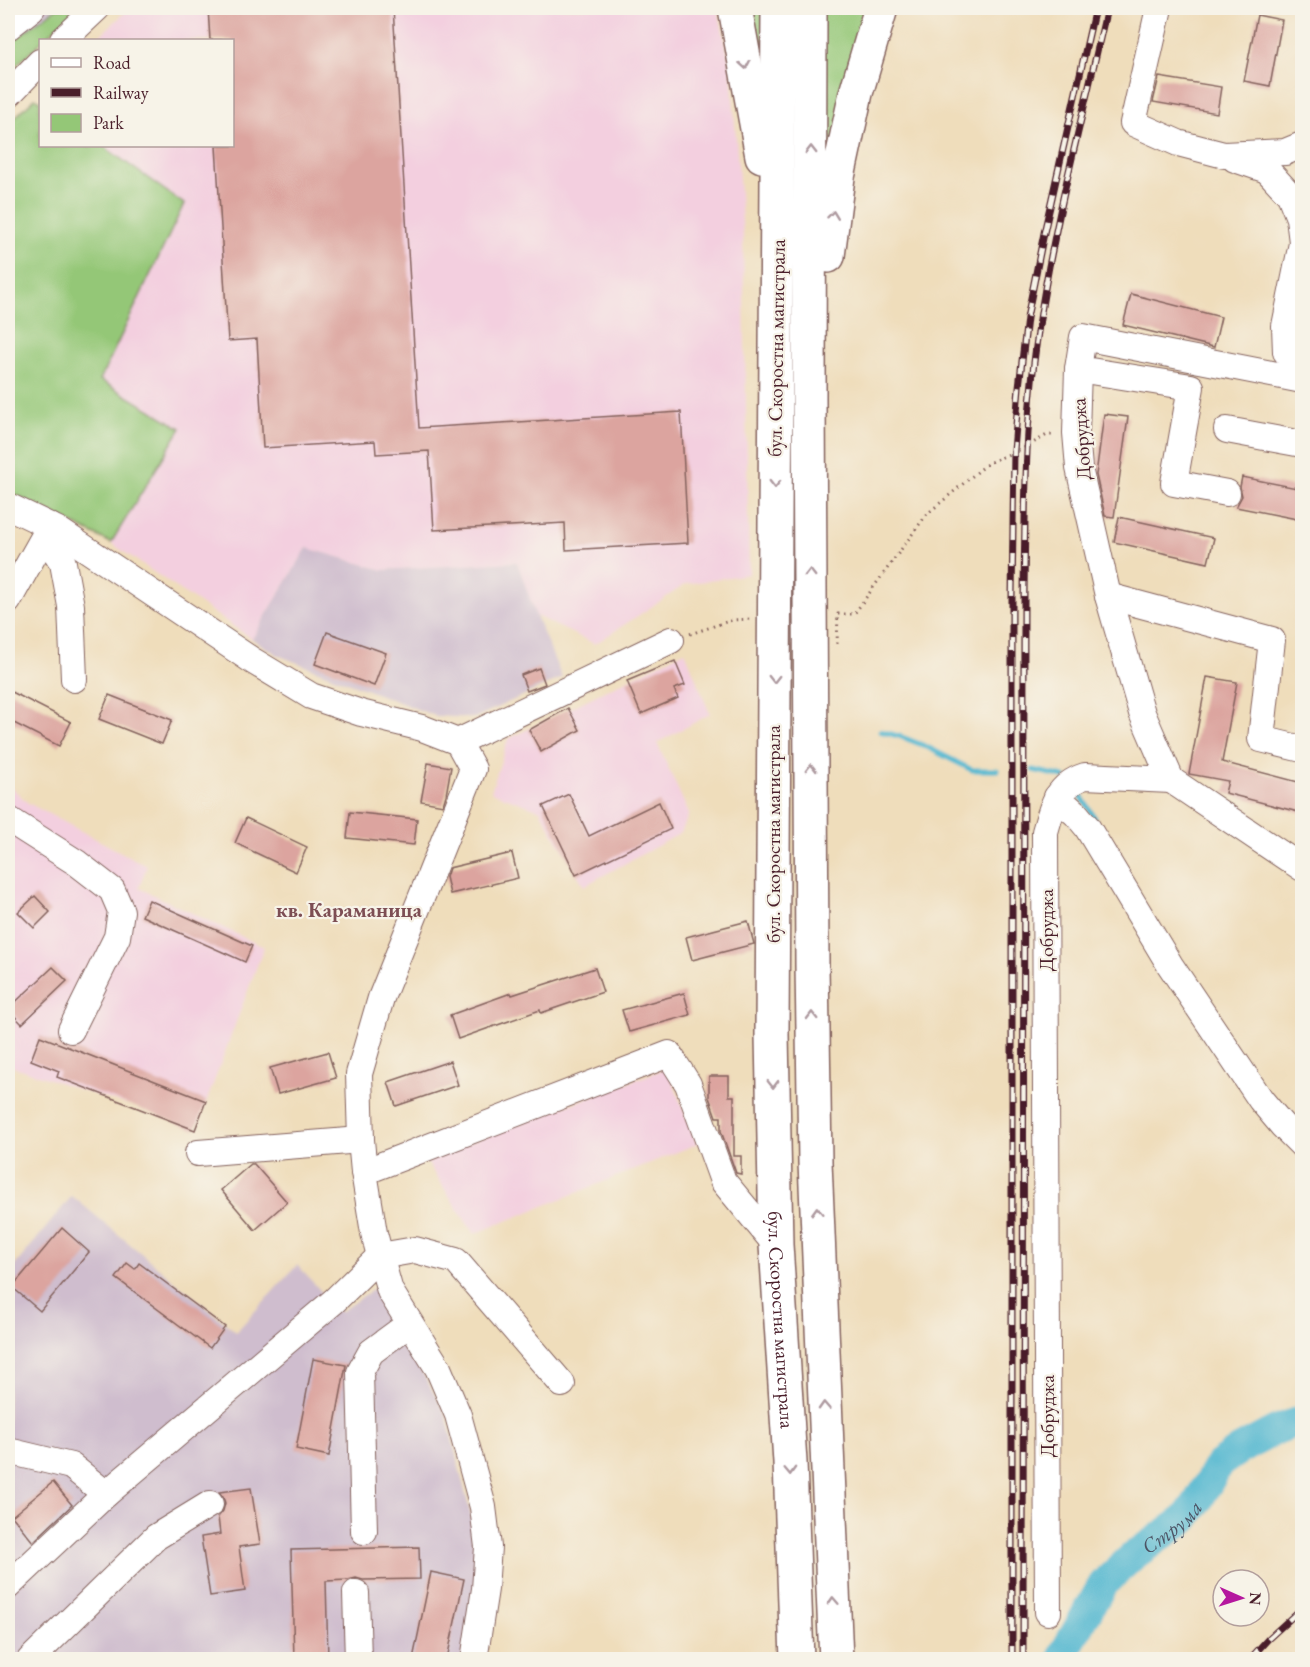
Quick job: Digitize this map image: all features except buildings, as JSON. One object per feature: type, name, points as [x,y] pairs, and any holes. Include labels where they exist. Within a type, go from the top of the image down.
[{"type":"highway","points":[[735,8],[777,235]]},
{"type":"highway","name":"бул. Скоростна магистрала","points":[[778,8],[772,1034],[776,1245],[790,1462],[797,1659]]},
{"type":"highway","name":"бул. Скоростна магистрала","points":[[810,8],[809,398],[815,1162],[836,1659]]},
{"type":"highway","points":[[809,398],[838,177],[856,93],[881,8]]},
{"type":"street","points":[[8,27],[32,8]]},
{"type":"street","points":[[64,39],[97,8]]},
{"type":"street","points":[[1158,8],[1132,123],[1178,143],[1224,155],[1267,170],[1290,195],[1299,218],[1302,243],[1285,326],[1286,352],[1302,371]]},
{"type":"street","points":[[8,95],[39,63]]},
{"type":"street","points":[[1224,155],[1284,152],[1302,145]]},
{"type":"street","name":"Добруджа","points":[[1171,780],[1142,712],[1108,596],[1079,468],[1076,433],[1077,369],[1083,337],[1302,380]]},
{"type":"street","name":"Добруджа","points":[[1077,369],[1191,387],[1174,483],[1227,493]]},
{"type":"street","points":[[1227,430],[1302,444]]},
{"type":"street","points":[[8,506],[48,531],[63,563],[71,606],[74,679]]},
{"type":"street","points":[[48,531],[58,530],[253,661],[311,696],[361,713],[422,728],[458,742],[473,769],[381,998],[359,1074],[364,1172],[374,1233],[390,1291],[438,1368],[458,1415],[483,1507],[488,1547],[485,1589],[474,1659]]},
{"type":"street","points":[[8,601],[48,531]]},
{"type":"street","points":[[1108,596],[1272,640],[1261,739],[1302,749]]},
{"type":"street","points":[[458,742],[671,640]]},
{"type":"street","points":[[1302,868],[1171,780],[1085,776],[1067,787],[1076,814],[1087,827],[1170,966],[1261,1100],[1302,1144]]},
{"type":"street","name":"Добруджа","points":[[1048,1612],[1045,832],[1051,808],[1067,787]]},
{"type":"street","points":[[8,819],[77,862],[112,890],[121,911],[117,937],[71,1030]]},
{"type":"street","points":[[364,1172],[669,1054],[688,1084],[723,1181],[776,1245]]},
{"type":"street","points":[[198,1153],[361,1140]]},
{"type":"street","points":[[10,1587],[106,1494],[334,1301],[380,1256],[415,1250],[456,1261],[562,1384]]},
{"type":"street","points":[[364,1531],[360,1372],[371,1352],[409,1324]]},
{"type":"street","points":[[8,1451],[71,1466],[106,1494]]},
{"type":"street","points":[[30,1659],[156,1538],[210,1504]]},
{"type":"street","points":[[356,1593],[358,1659]]},
{"type":"path","points":[[837,644],[837,614],[854,614],[927,514],[988,463],[1026,447],[1047,435],[1076,433]]},
{"type":"path","points":[[671,640],[732,620],[752,619]]},
{"type":"shaded area","points":[[8,8],[57,8],[8,44]]},
{"type":"shaded area","points":[[130,8],[718,8],[731,69],[743,235],[749,574],[686,584],[595,644],[536,616],[517,562],[383,570],[307,548],[252,639],[111,543],[181,428],[99,380],[184,204],[104,147],[234,147],[234,39],[96,39]]},
{"type":"shaded area","points":[[307,548],[383,570],[517,562],[536,616],[562,678],[474,718],[435,716],[280,656],[252,639]]},
{"type":"shaded area","points":[[685,651],[710,714],[657,743],[689,814],[681,833],[584,886],[540,810],[491,792],[508,739]]},
{"type":"shaded area","points":[[8,784],[28,803],[147,866],[139,888],[264,947],[199,1122],[114,1101],[8,1065]]},
{"type":"shaded area","points":[[667,1068],[697,1144],[474,1234],[425,1159]]},
{"type":"shaded area","points":[[72,1196],[236,1332],[297,1265],[340,1312],[375,1288],[446,1415],[472,1520],[478,1576],[462,1659],[8,1660],[8,1274]]},
{"type":"green space","points":[[57,8],[77,8],[44,39],[39,39],[39,44],[8,73],[8,44]]},
{"type":"green space","points":[[746,8],[767,8],[766,138]]},
{"type":"green space","points":[[821,8],[867,8],[820,199]]},
{"type":"green space","points":[[35,98],[39,100],[39,147],[104,147],[184,204],[100,380],[181,428],[111,543],[8,491],[8,124]]},
{"type":"waterway","points":[[880,731],[925,746],[972,770],[997,770]]},
{"type":"waterway","points":[[1033,770],[1064,777]]},
{"type":"waterway","points":[[1077,789],[1094,817]]},
{"type":"waterway","points":[[1286,1110],[1302,1126]]},
{"type":"waterway","name":"Струма","points":[[1062,1660],[1103,1584],[1133,1556],[1185,1519],[1219,1464],[1276,1430],[1302,1420]]},
{"type":"railway","points":[[1012,1660],[1014,451],[1027,318],[1095,8]]},
{"type":"railway","points":[[1023,1660],[1024,596],[1027,457],[1031,388],[1047,280],[1062,202],[1107,8]]},
{"type":"railway","points":[[1249,1660],[1302,1608]]},
{"type":"district","name":"кв. Караманица","points":[[349,909]]}]
